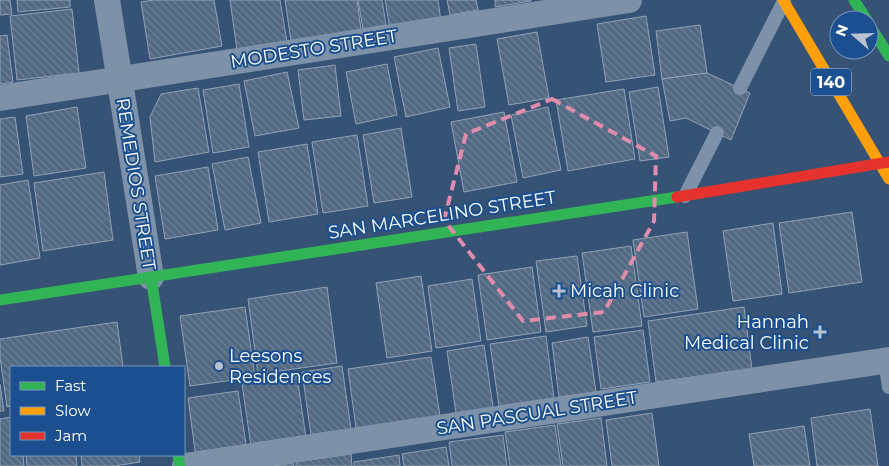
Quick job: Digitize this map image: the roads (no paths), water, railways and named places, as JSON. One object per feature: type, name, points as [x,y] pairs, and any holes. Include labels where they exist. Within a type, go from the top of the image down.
[{"type":"main road","name":"140","points":[[784,0],[884,163],[889,179]]},
{"type":"main road","points":[[879,40],[889,56]]},
{"type":"main road","name":"SAN MARCELINO STREET","points":[[0,300],[685,196],[884,163]]},
{"type":"main road","name":"REMEDIOS STREET","points":[[151,277],[165,366]]},
{"type":"street","name":"REMEDIOS STREET","points":[[107,0],[151,277]]},
{"type":"street","name":"MODESTO STREET","points":[[0,98],[629,0]]},
{"type":"street","name":"SAN PASCUAL STREET","points":[[184,466],[888,374]]},
{"type":"lane","points":[[740,88],[784,0]]},
{"type":"lane","points":[[685,196],[717,132]]},
{"type":"place","name":"Micah Clinic","points":[[559,291]]},
{"type":"place","name":"Hannah Medical Clinic","points":[[820,332]]},
{"type":"place","name":"Leesons Residences","points":[[219,366]]}]
